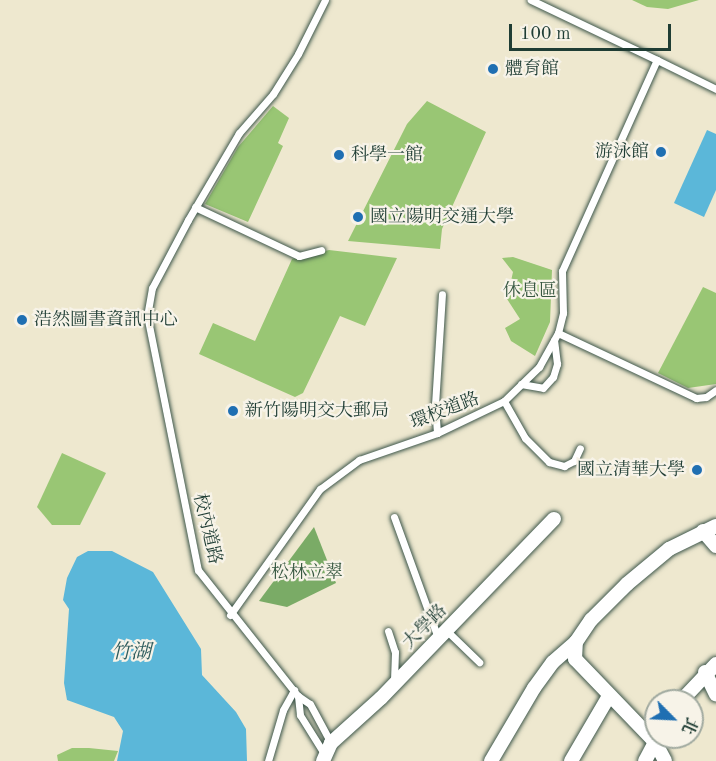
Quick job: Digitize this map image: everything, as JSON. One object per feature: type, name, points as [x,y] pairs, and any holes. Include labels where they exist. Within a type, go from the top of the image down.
[{"type":"street","name":"大學路","points":[[326,753],[554,519]]},
{"type":"street","points":[[491,761],[534,688],[553,662],[576,642],[591,620],[627,584],[669,549],[710,528],[716,546]]},
{"type":"street","points":[[576,642],[575,659],[609,696],[644,727]]},
{"type":"street","points":[[710,668],[716,695]]},
{"type":"street","points":[[692,689],[710,668]]},
{"type":"street","points":[[571,761],[609,696]]},
{"type":"lane","name":"校內道路","points":[[230,615],[198,570],[147,315],[152,288],[195,207],[239,133],[273,93],[298,54],[325,0]]},
{"type":"lane","points":[[531,0],[716,89]]},
{"type":"lane","name":"環校道路","points":[[230,615],[320,489],[359,460],[437,433],[504,401],[539,368],[556,336],[563,313],[562,271],[657,60]]},
{"type":"lane","points":[[195,207],[299,256],[321,250]]},
{"type":"lane","points":[[437,433],[435,405],[442,294]]},
{"type":"lane","points":[[521,384],[543,388],[553,377],[557,364],[556,336],[696,398],[706,398],[716,390]]},
{"type":"lane","points":[[504,401],[525,438],[549,462],[564,466],[574,461],[580,448]]},
{"type":"lane","points":[[394,517],[442,634],[479,662]]},
{"type":"lane","points":[[230,615],[296,693],[316,711],[326,753]]},
{"type":"lane","points":[[388,631],[395,652],[394,684]]},
{"type":"lane","points":[[296,693],[300,715],[326,753]]},
{"type":"lane","points":[[268,761],[283,710],[296,693]]},
{"type":"green space","points":[[632,0],[699,0],[668,9],[647,7]]},
{"type":"green space","points":[[427,101],[486,132],[442,229],[440,249],[348,241],[407,124]]},
{"type":"green space","points":[[273,106],[289,118],[278,143],[283,146],[248,222],[205,204],[238,147]]},
{"type":"green space","points":[[329,250],[397,258],[365,326],[340,316],[303,393],[295,397],[199,354],[213,323],[255,341],[292,259]]},
{"type":"green space","name":"休息區","points":[[513,257],[552,270],[550,322],[535,356],[511,341],[505,328],[520,319],[507,299],[513,272],[502,258]]},
{"type":"green space","points":[[703,287],[716,293],[716,384],[688,388],[658,373]]},
{"type":"green space","points":[[62,453],[106,473],[80,525],[52,525],[37,507]]},
{"type":"green space","name":"松林立翠","points":[[314,527],[336,583],[287,607],[259,601]]},
{"type":"green space","points":[[72,748],[118,751],[114,761],[58,761],[57,755]]},
{"type":"water","points":[[707,130],[716,134],[716,190],[704,217],[674,203]]},
{"type":"water","name":"竹湖","points":[[88,551],[112,551],[153,572],[201,649],[202,675],[236,712],[246,729],[247,761],[117,761],[123,731],[114,717],[67,700],[64,683],[69,609],[63,600],[67,578],[77,557]]},
{"type":"place","name":"體育館","points":[[493,69]]},
{"type":"place","name":"游泳館","points":[[661,152]]},
{"type":"place","name":"科學一館","points":[[339,155]]},
{"type":"place","name":"國立陽明交通大學","points":[[358,217]]},
{"type":"place","name":"浩然圖書資訊中心","points":[[22,320]]},
{"type":"place","name":"新竹陽明交大郵局","points":[[233,411]]},
{"type":"place","name":"國立清華大學","points":[[697,470]]}]
